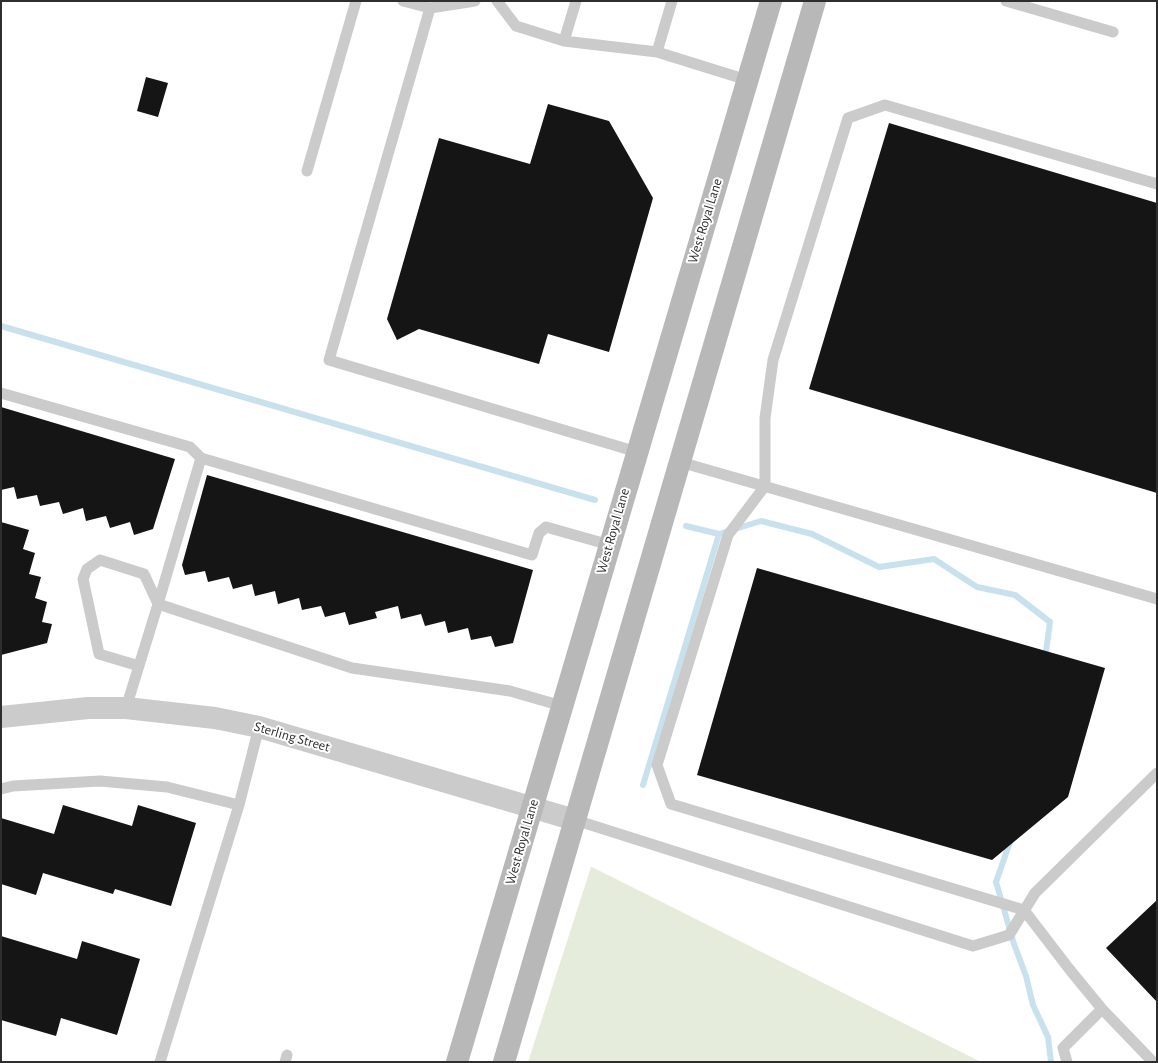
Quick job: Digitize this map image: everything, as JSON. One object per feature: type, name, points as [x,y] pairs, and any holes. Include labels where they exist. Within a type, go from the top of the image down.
[{"type":"main road","name":"West Royal Lane","points":[[457,1062],[771,1]]},
{"type":"main road","points":[[504,1062],[815,1]]},
{"type":"street","name":"Sterling Street","points":[[1,717],[88,708],[126,708],[215,718],[259,727],[575,820]]},
{"type":"lane","points":[[307,170],[356,1]]},
{"type":"lane","points":[[402,1],[430,8],[475,1]]},
{"type":"lane","points":[[497,1],[516,26],[564,41],[657,52],[747,80]]},
{"type":"lane","points":[[564,41],[576,1]]},
{"type":"lane","points":[[657,52],[672,1]]},
{"type":"lane","points":[[1006,1],[1113,32]]},
{"type":"lane","points":[[430,8],[329,360],[637,452]]},
{"type":"lane","points":[[1153,1062],[1102,1009],[1024,910],[671,804],[657,765],[728,535],[765,486],[765,418],[773,360],[848,118],[885,105],[1157,184]]},
{"type":"lane","points":[[1,393],[190,447],[200,458],[532,555],[538,533],[546,528],[610,545]]},
{"type":"lane","points":[[126,708],[200,458]]},
{"type":"lane","points":[[680,462],[1157,598]]},
{"type":"lane","points":[[139,666],[99,654],[83,579],[87,569],[100,560],[144,574],[158,604],[352,668],[510,691],[562,706]]},
{"type":"lane","points":[[160,1062],[239,805],[259,727]]},
{"type":"lane","points":[[575,820],[973,946],[1009,935],[1035,893],[1157,773]]},
{"type":"lane","points":[[1,789],[13,786],[100,781],[167,787],[239,805]]},
{"type":"lane","points":[[1067,1062],[1063,1048],[1102,1009]]},
{"type":"green space","points":[[592,867],[981,1062],[528,1062]]},
{"type":"building","points":[[146,77],[168,83],[158,117],[137,111]]},
{"type":"building","points":[[548,104],[609,121],[653,198],[609,352],[548,334],[539,364],[419,329],[397,340],[387,319],[439,138],[530,164]]},
{"type":"building","points":[[889,123],[1157,203],[1157,493],[809,389]]},
{"type":"building","points":[[1,407],[175,459],[153,529],[134,535],[130,522],[110,528],[106,516],[86,521],[83,508],[63,514],[59,502],[40,506],[37,495],[17,499],[14,487],[1,490]]},
{"type":"building","points":[[207,475],[533,570],[513,643],[495,647],[491,636],[471,640],[468,628],[448,633],[445,621],[425,626],[421,614],[401,619],[398,606],[375,612],[377,618],[349,625],[345,612],[325,617],[321,606],[302,610],[299,598],[278,604],[275,591],[255,596],[252,584],[233,589],[229,577],[208,582],[205,571],[185,575],[182,565]]},
{"type":"building","points":[[1,522],[29,530],[23,549],[35,553],[29,574],[41,577],[35,598],[47,602],[42,622],[52,624],[47,643],[1,655]]},
{"type":"building","points":[[757,568],[1105,668],[1068,797],[992,860],[697,775]]},
{"type":"building","points":[[63,805],[132,826],[138,805],[196,823],[171,906],[115,889],[113,894],[43,873],[36,895],[1,884],[1,818],[54,834]]},
{"type":"building","points":[[1157,900],[1157,1002],[1106,948]]},
{"type":"building","points":[[1,936],[77,959],[82,941],[140,959],[117,1035],[61,1018],[56,1036],[1,1020]]},
{"type":"waterway","points":[[1,326],[595,500]]},
{"type":"waterway","points":[[686,526],[719,534],[761,521],[812,534],[879,567],[934,559],[977,587],[1015,595],[1050,622],[1045,659]]},
{"type":"waterway","points":[[643,785],[719,534]]},
{"type":"waterway","points":[[1011,839],[996,882],[1014,944],[1026,976],[1033,1005],[1048,1037],[1051,1062]]}]
